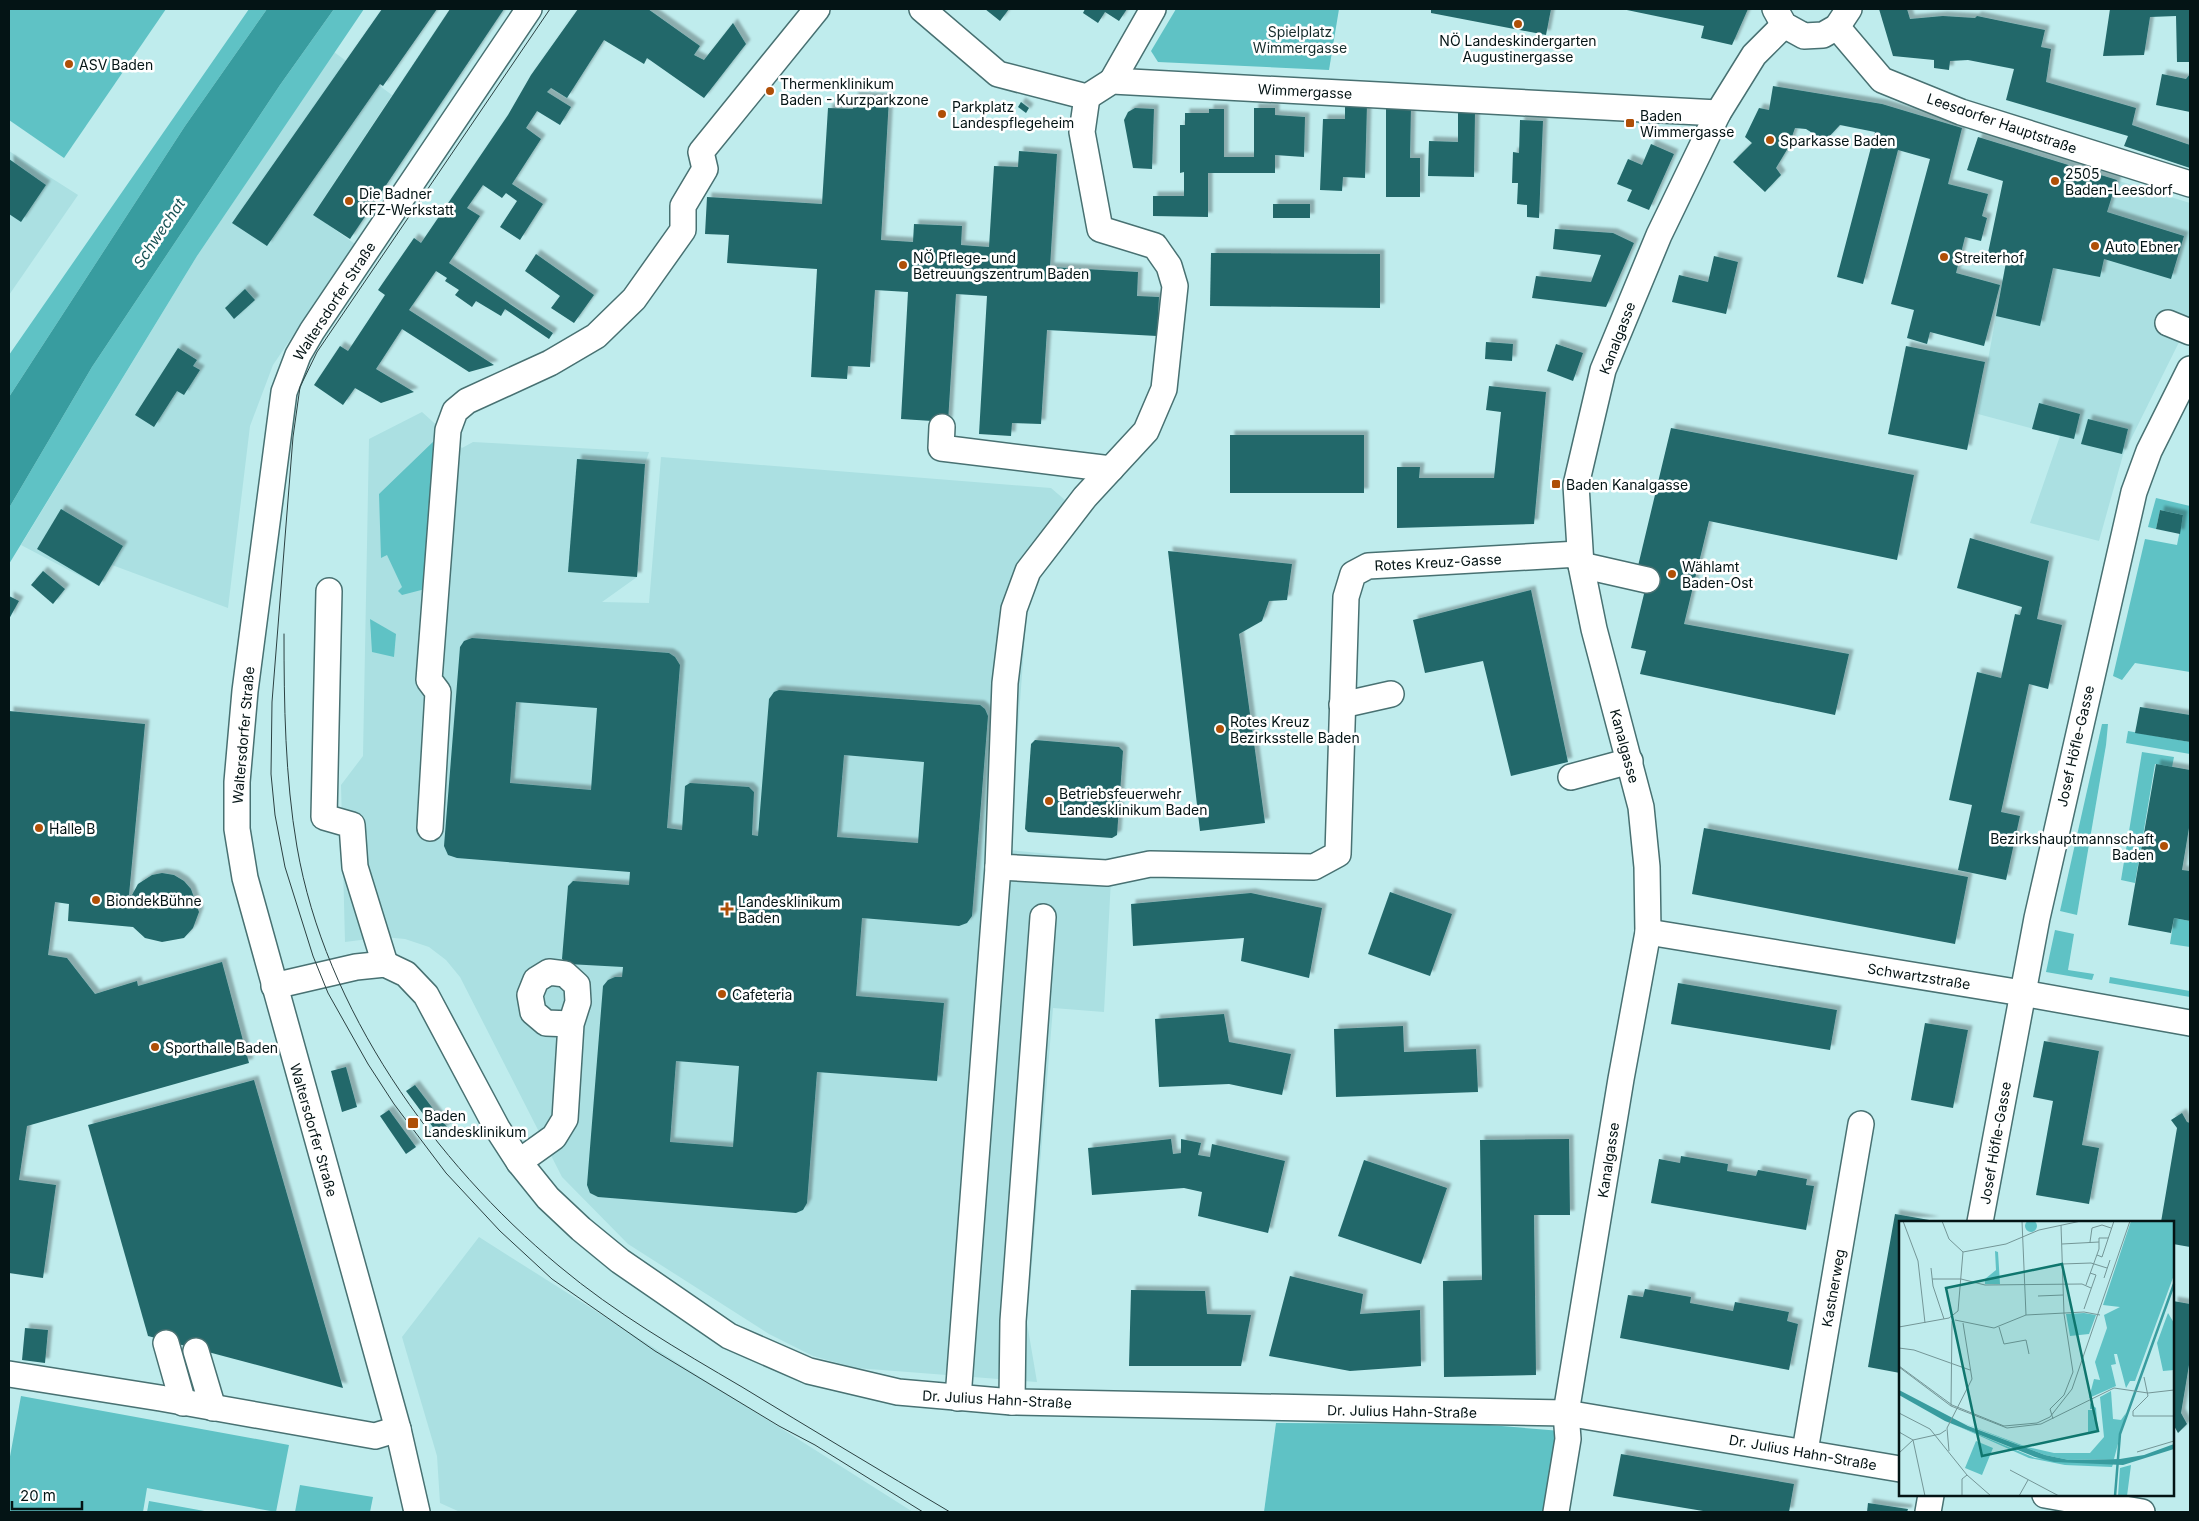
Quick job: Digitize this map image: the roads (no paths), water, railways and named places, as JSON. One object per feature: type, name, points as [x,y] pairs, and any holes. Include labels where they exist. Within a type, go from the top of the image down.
[{"type":"street","name":"Waltersdorfer Straße","points":[[417,1512],[398,1429],[245,878],[237,829],[237,782],[245,692],[284,392],[298,356],[312,331],[529,9]]},
{"type":"street","points":[[430,828],[438,692],[429,680],[448,430],[455,412],[467,402],[550,363],[596,336],[634,299],[683,230],[683,206],[705,169],[701,152],[817,9]]},
{"type":"street","points":[[922,9],[998,74],[1087,96],[1112,81],[1153,9]]},
{"type":"street","name":"Leesdorfer Hauptstraße","points":[[1779,17],[1804,36],[1823,35],[1843,18],[1882,80],[1961,112],[2190,184]]},
{"type":"street","name":"Kanalgasse","points":[[1556,1512],[1568,1439],[1566,1413],[1621,1079],[1648,932],[1647,867],[1641,807],[1594,629],[1580,559],[1576,485],[1603,370],[1659,235],[1718,113],[1779,17]]},
{"type":"street","name":"Wimmergasse","points":[[1112,81],[1718,113]]},
{"type":"street","points":[[958,1398],[998,867],[1006,683],[1014,609],[1028,571],[1085,497],[1146,431],[1164,389],[1175,286],[1169,266],[1155,246],[1100,229],[1082,132],[1087,96]]},
{"type":"street","name":"Josef Höfle-Gasse","points":[[1980,1221],[2022,993],[2083,709],[2134,492],[2149,451],[2190,369]]},
{"type":"street","points":[[942,427],[941,448],[1111,468]]},
{"type":"street","name":"Rotes Kreuz-Gasse","points":[[998,867],[1107,873],[1150,864],[1314,867],[1338,854],[1346,597],[1352,574],[1368,566],[1580,559],[1647,580]]},
{"type":"street","points":[[274,986],[356,967],[384,964],[355,867],[352,825],[324,817],[329,591]]},
{"type":"street","points":[[1342,705],[1391,694]]},
{"type":"street","points":[[1571,777],[1630,761]]},
{"type":"street","points":[[1012,1402],[1014,1322],[1043,917]]},
{"type":"street","name":"Schwartzstraße","points":[[1648,932],[2022,993],[2190,1024]]},
{"type":"street","name":"Dr. Julius Hahn-Straße","points":[[384,964],[406,974],[426,995],[498,1128],[519,1162],[548,1198],[581,1230],[620,1261],[729,1336],[809,1371],[898,1392],[1012,1402],[1566,1413],[1805,1451],[1899,1469]]},
{"type":"street","points":[[519,1162],[554,1137],[565,1119],[571,1024]]},
{"type":"street","name":"Kastnerweg","points":[[1805,1451],[1861,1124]]},
{"type":"street","points":[[166,1343],[182,1403]]},
{"type":"street","points":[[196,1351],[213,1408]]},
{"type":"street","points":[[9,1374],[375,1436],[398,1429]]},
{"type":"street","points":[[1928,1512],[1931,1496]]},
{"type":"street","points":[[2051,1496],[2142,1512]]},
{"type":"water","name":"Schwechat","points":[[267,9],[334,9],[280,85],[92,367],[9,508],[9,397],[185,126]]},
{"type":"tram line","points":[[550,9],[317,352],[300,387],[293,437],[272,702],[271,774],[275,815],[285,867],[313,956],[328,993],[368,1064],[394,1104],[446,1173],[500,1231],[552,1279],[655,1351],[779,1426],[815,1445],[923,1512]]},
{"type":"tram line","points":[[284,634],[285,714],[290,794],[297,847],[311,907],[332,966],[359,1023],[392,1078],[429,1130],[469,1179],[513,1225],[559,1266],[602,1300],[671,1345],[950,1512]]},
{"type":"place","name":"NÖ Landeskindergarten Augustinergasse","points":[[1518,24]]},
{"type":"place","name":"ASV Baden","points":[[69,64]]},
{"type":"place","name":"Thermenklinikum Baden - Kurzparkzone","points":[[770,91]]},
{"type":"place","name":"Parkplatz Landespflegeheim","points":[[942,114]]},
{"type":"place","name":"Baden Wimmergasse","points":[[1630,123]]},
{"type":"place","name":"Sparkasse Baden","points":[[1770,140]]},
{"type":"place","name":"2505 Baden-Leesdorf","points":[[2055,181]]},
{"type":"place","name":"Die Badner KFZ-Werkstatt","points":[[349,201]]},
{"type":"place","name":"Auto Ebner","points":[[2095,246]]},
{"type":"place","name":"Streiterhof","points":[[1944,257]]},
{"type":"place","name":"NÖ Pflege- und Betreuungszentrum Baden","points":[[903,265]]},
{"type":"place","name":"Baden Kanalgasse","points":[[1556,484]]},
{"type":"place","name":"Wählamt Baden-Ost","points":[[1672,574]]},
{"type":"place","name":"Rotes Kreuz Bezirksstelle Baden","points":[[1220,729]]},
{"type":"place","name":"Betriebsfeuerwehr Landesklinikum Baden","points":[[1049,801]]},
{"type":"place","name":"Halle B","points":[[39,828]]},
{"type":"place","name":"Bezirkshauptmannschaft Baden","points":[[2164,846]]},
{"type":"place","name":"BiondekBühne","points":[[96,900]]},
{"type":"place","name":"Landesklinikum Baden","points":[[727,909]]},
{"type":"place","name":"Cafeteria","points":[[722,994]]},
{"type":"place","name":"Sporthalle Baden","points":[[155,1047]]},
{"type":"place","name":"Baden Landesklinikum","points":[[413,1123]]},
{"type":"park label","name":"Spielplatz Wimmergasse","points":[[1300,40]]}]
